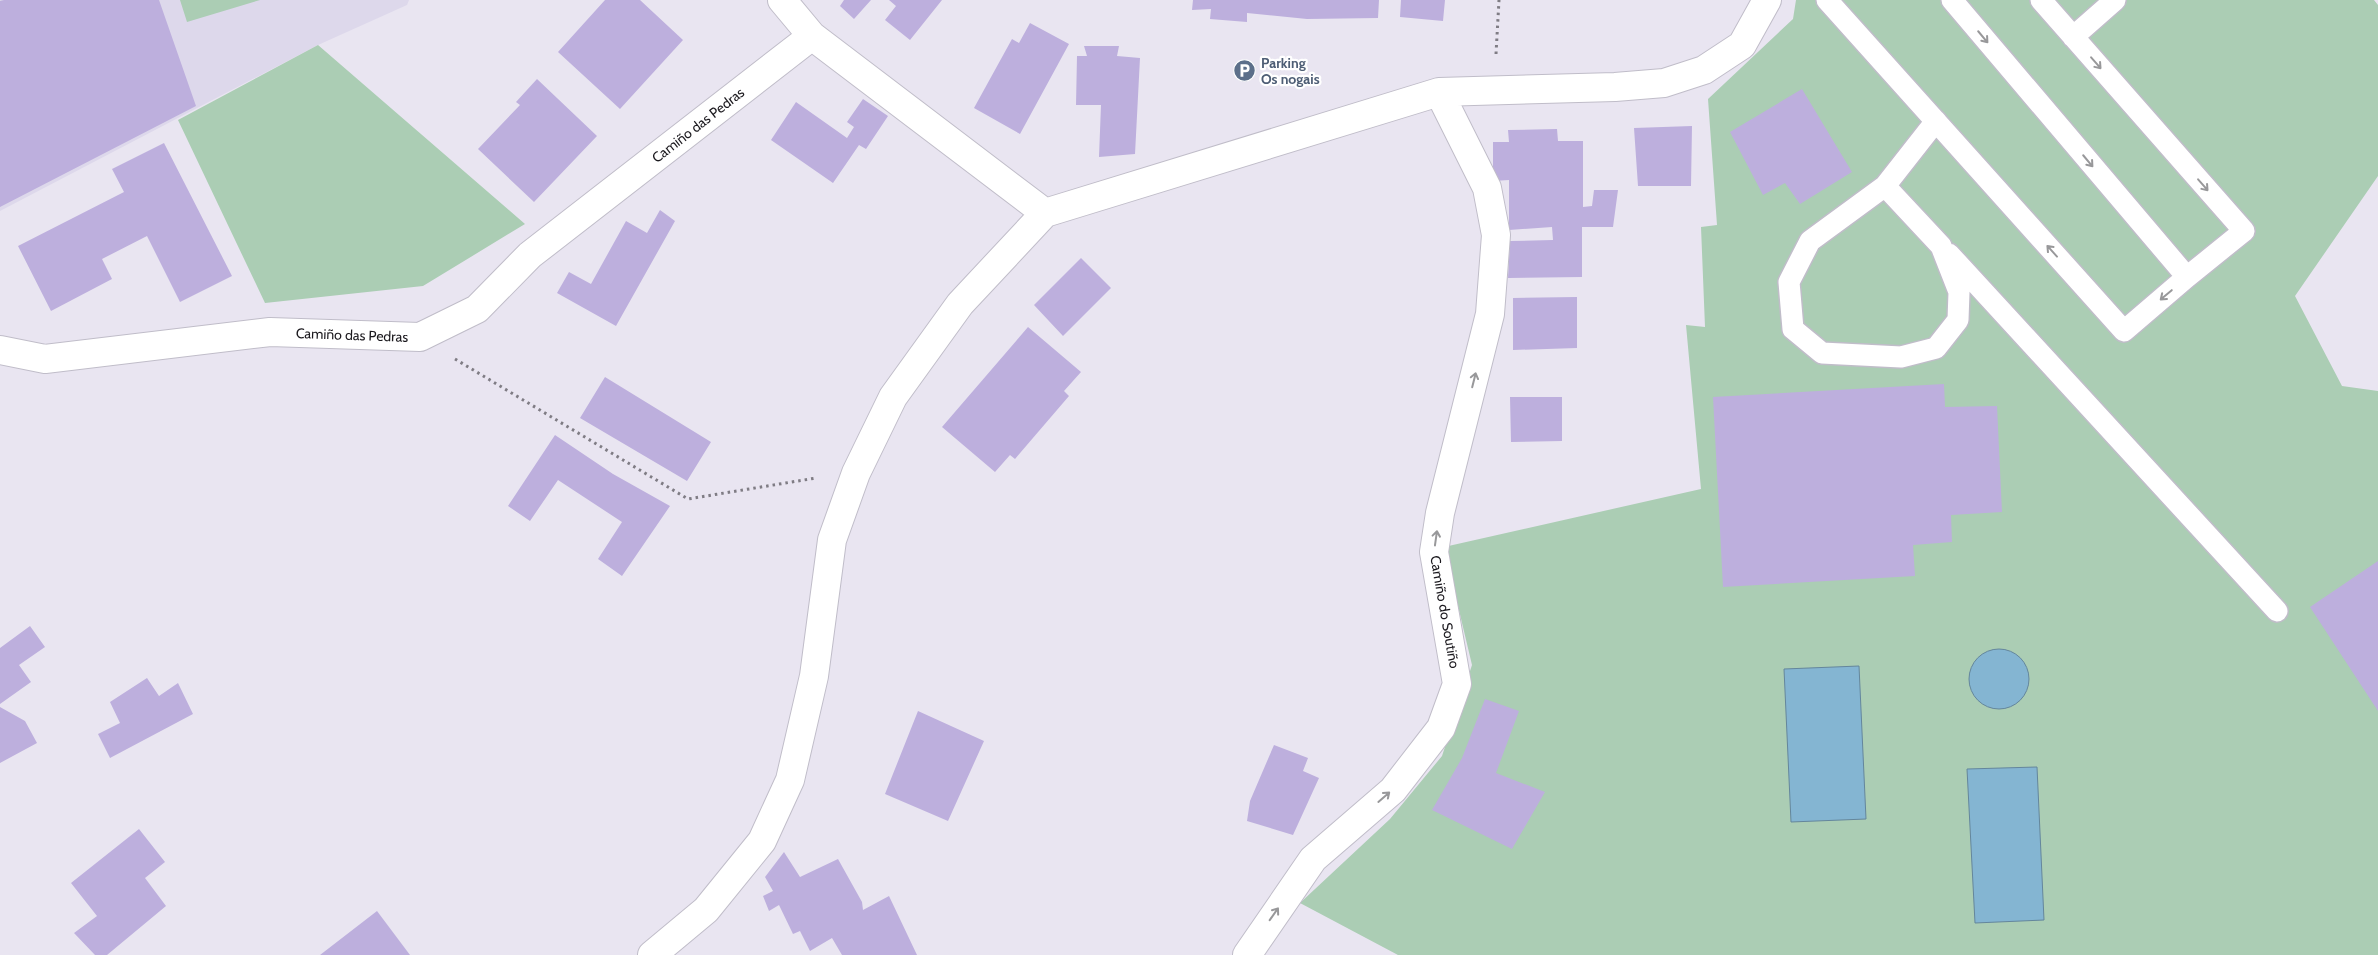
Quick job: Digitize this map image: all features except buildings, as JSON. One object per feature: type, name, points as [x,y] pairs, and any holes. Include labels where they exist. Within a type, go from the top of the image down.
[{"type":"street","points":[[782,0],[812,36],[1046,213]]},
{"type":"street","points":[[652,955],[706,910],[762,841],[790,780],[814,676],[832,540],[856,473],[893,397],[960,304],[1046,213],[1439,92],[1615,87],[1664,83],[1704,70],[1742,45],[1767,0]]},
{"type":"street","name":"Camiño das Pedras","points":[[0,350],[45,359],[270,332],[420,337],[477,309],[530,255],[812,36]]},
{"type":"street","name":"Camiño do Soutiño","points":[[1247,955],[1313,859],[1392,790],[1435,736],[1441,728],[1457,684],[1434,552],[1440,513],[1490,314],[1496,235],[1487,188],[1439,92]]},
{"type":"lane","points":[[1827,0],[2124,331],[2244,231],[2041,0]]},
{"type":"lane","points":[[1952,0],[2187,277]]},
{"type":"lane","points":[[2073,37],[2115,0]]},
{"type":"lane","points":[[1936,121],[1886,186],[1810,241],[1789,282],[1793,329],[1822,353],[1901,357],[1936,348],[1958,320],[1959,292],[1941,246]]},
{"type":"lane","points":[[1886,186],[2277,611]]},
{"type":"path","points":[[1493,91],[1499,0]]},
{"type":"path","points":[[420,337],[688,499],[856,473]]},
{"type":"shaded area","points":[[0,0],[409,0],[407,5],[318,45],[0,211]]},
{"type":"green space","points":[[180,0],[260,0],[187,22]]},
{"type":"green space","points":[[1796,0],[2374,0],[2378,5],[2378,176],[2295,296],[2342,386],[2378,391],[2378,955],[1398,955],[1300,903],[1390,819],[1442,756],[1472,665],[1444,547],[1701,489],[1686,325],[1705,327],[1701,227],[1717,225],[1708,99],[1793,19]]},
{"type":"green space","points":[[318,45],[525,224],[423,286],[265,303],[178,120]]},
{"type":"water","points":[[1993,649],[2005,649],[2021,657],[2027,667],[2029,679],[2027,691],[2021,701],[2005,709],[1993,709],[1977,701],[1969,685],[1969,673],[1977,657]]},
{"type":"water","points":[[1859,666],[1866,819],[1791,822],[1784,669]]},
{"type":"water","points":[[2037,767],[2044,920],[1975,923],[1967,769]]},
{"type":"place","name":"Parking Os nogais","points":[[1245,71]]}]
